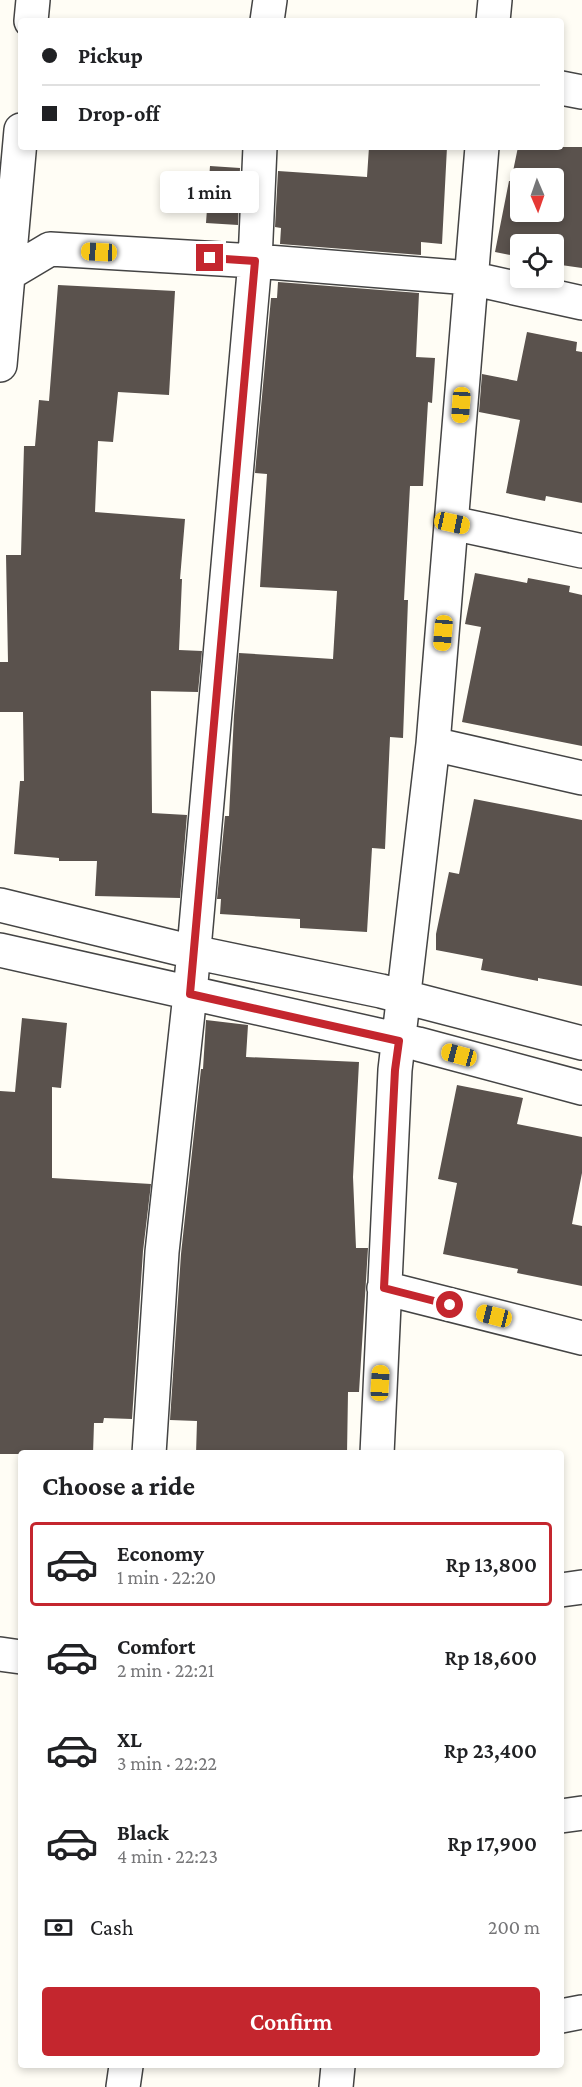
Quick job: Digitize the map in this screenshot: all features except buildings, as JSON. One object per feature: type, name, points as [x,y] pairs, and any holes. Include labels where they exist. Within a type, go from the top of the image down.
[{"type":"street","points":[[31,18],[33,0]]},
{"type":"street","points":[[267,18],[270,0]]},
{"type":"street","points":[[493,18],[495,0]]},
{"type":"street","points":[[564,89],[582,92]]},
{"type":"street","points":[[0,365],[7,215],[18,148]]},
{"type":"street","points":[[149,1450],[162,1252],[190,994],[255,261],[260,150]]},
{"type":"street","points":[[376,1450],[395,1070],[433,744],[482,150]]},
{"type":"street","points":[[7,215],[50,249]]},
{"type":"street","points":[[4,273],[50,249],[255,261],[470,278],[582,303]]},
{"type":"street","points":[[452,523],[582,551]]},
{"type":"street","points":[[433,744],[582,778]]},
{"type":"street","points":[[0,905],[193,952],[381,991],[582,1043]]},
{"type":"street","points":[[0,950],[418,1044],[582,1088]]},
{"type":"street","points":[[384,1288],[582,1338]]},
{"type":"street","points":[[564,1590],[582,1587]]},
{"type":"street","points":[[0,1654],[18,1657]]},
{"type":"street","points":[[564,1816],[582,1813]]},
{"type":"street","points":[[564,2015],[582,2012]]},
{"type":"street","points":[[123,2087],[126,2068]]},
{"type":"street","points":[[336,2087],[338,2068]]},
{"type":"route","points":[[210,258],[255,261],[190,994],[399,1041],[395,1070],[384,1288],[450,1305]]}]
